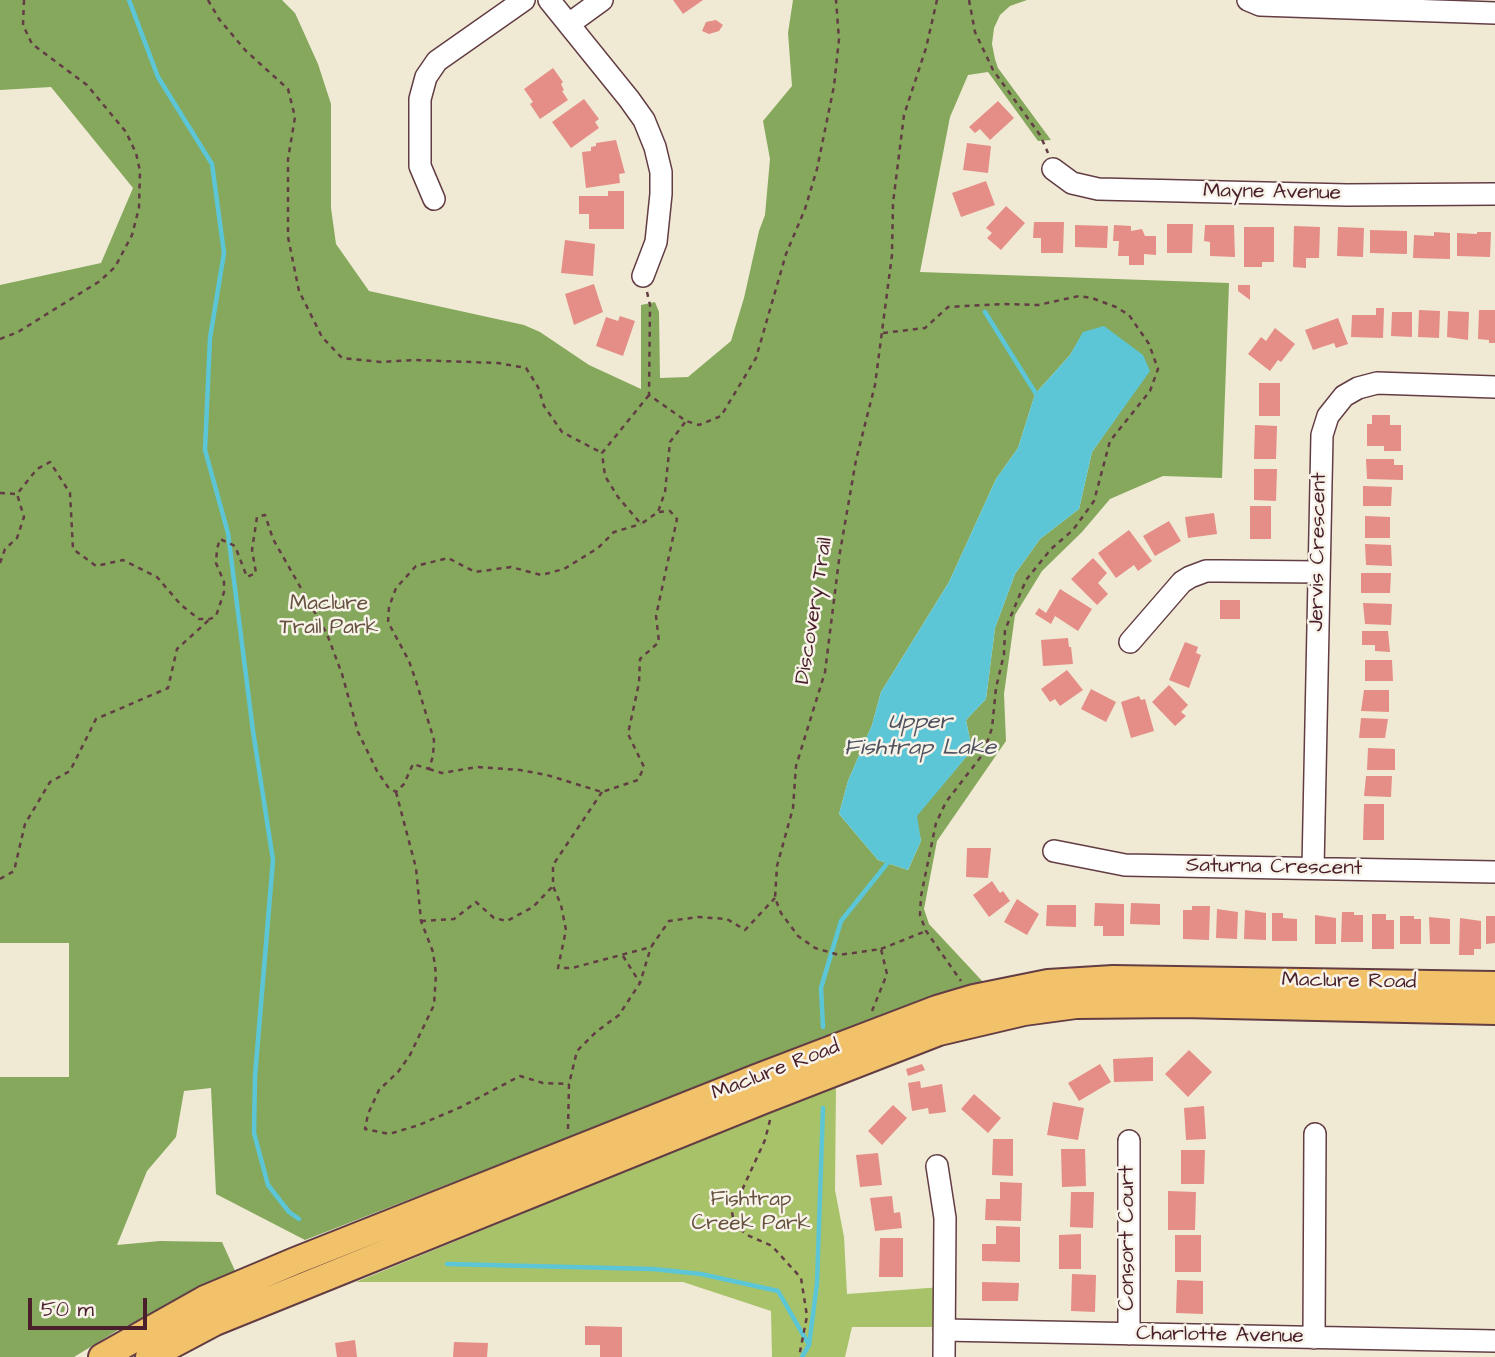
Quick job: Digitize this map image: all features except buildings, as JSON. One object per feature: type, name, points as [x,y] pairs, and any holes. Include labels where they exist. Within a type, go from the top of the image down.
[{"type":"main road","name":"Maclure Road","points":[[102,1357],[205,1299],[295,1261],[765,1075],[937,1009],[974,998],[1048,984],[1113,979],[1495,985]]},
{"type":"main road","name":"Maclure Road","points":[[149,1357],[215,1322],[251,1307],[939,1032],[1024,1012],[1076,1005],[1182,1003],[1495,1011]]},
{"type":"street","points":[[434,199],[420,166],[420,99],[426,77],[437,61],[524,0]]},
{"type":"street","points":[[549,0],[629,99],[644,120],[655,147],[661,172],[661,194],[656,242],[643,276]]},
{"type":"street","points":[[569,24],[602,0]]},
{"type":"street","points":[[1248,0],[1260,5],[1495,13]]},
{"type":"street","name":"Mayne Avenue","points":[[1053,169],[1072,183],[1098,189],[1347,195],[1495,194]]},
{"type":"street","name":"Jervis Crescent","points":[[1313,869],[1322,435],[1328,416],[1344,396],[1377,383],[1495,387]]},
{"type":"street","points":[[1130,642],[1182,582],[1206,571],[1318,572]]},
{"type":"street","name":"Saturna Crescent","points":[[1054,851],[1125,865],[1495,872]]},
{"type":"street","points":[[1314,1338],[1315,1134]]},
{"type":"street","name":"Consort Court","points":[[1129,1141],[1129,1334]]},
{"type":"street","points":[[937,1166],[945,1218],[944,1357]]},
{"type":"street","name":"Charlotte Avenue","points":[[944,1331],[1495,1342]]},
{"type":"path","points":[[0,339],[18,332],[108,274],[115,267],[132,235],[139,208],[136,153],[126,132],[87,85],[32,44],[23,25],[24,0]]},
{"type":"path","points":[[208,0],[219,19],[246,51],[288,89],[295,117],[288,159],[288,236],[299,291],[322,337],[342,358],[380,362],[414,360],[498,363],[526,368],[538,387],[544,406],[562,432],[602,453]]},
{"type":"path","points":[[649,395],[686,421],[699,425],[721,416],[756,358],[786,254],[805,209],[817,169],[834,86],[839,39],[836,0]]},
{"type":"path","name":"Discovery Trail","points":[[926,931],[871,951],[839,955],[815,948],[798,936],[781,913],[775,898],[777,866],[793,808],[796,766],[825,671],[840,552],[856,460],[875,384],[892,255],[893,203],[904,115],[926,48],[937,0]]},
{"type":"path","points":[[969,0],[975,32],[993,70],[1040,135],[1053,169]]},
{"type":"path","points":[[641,524],[618,497],[605,476],[602,453],[649,395],[650,305],[643,276]]},
{"type":"path","points":[[882,333],[925,328],[948,307],[1038,305],[1079,296],[1116,307],[1129,315],[1149,344],[1158,369],[1150,391],[1110,440],[1094,501],[1073,530],[1051,549],[1026,580],[1005,630],[1004,654],[996,688],[992,728],[983,754],[946,802],[936,823],[921,896],[920,915],[926,931],[974,998]]},
{"type":"path","points":[[658,512],[666,492],[670,442],[686,421]]},
{"type":"path","points":[[17,495],[37,469],[50,463],[70,493],[73,550],[96,566],[123,560],[157,577],[181,605],[199,619],[210,619]]},
{"type":"path","points":[[0,493],[17,495]]},
{"type":"path","points":[[0,563],[5,549],[17,538],[24,517],[17,495]]},
{"type":"path","points":[[396,792],[404,784],[413,764],[429,769],[442,772],[477,767],[520,770],[547,775],[601,792],[638,780],[644,768],[628,734],[639,683],[640,659],[659,642],[656,616],[677,519],[670,511],[658,512],[641,524],[614,532],[598,548],[564,569],[541,575],[511,567],[475,572],[448,558],[416,566],[396,588],[389,607],[388,622],[409,661],[434,740],[429,769]]},
{"type":"path","points":[[0,878],[14,871],[25,824],[50,782],[69,771],[96,719],[168,688],[177,649],[216,616],[224,592],[224,582],[216,563],[220,539],[235,546],[247,578],[256,573],[252,550],[257,517],[265,515],[273,539],[327,634],[342,674],[358,732],[377,771],[388,787],[396,792],[416,869],[421,920],[433,952],[436,974],[434,1005],[410,1055],[398,1072],[379,1090],[368,1114],[365,1129],[389,1134],[419,1125],[461,1107],[520,1076],[543,1083],[569,1084]]},
{"type":"path","points":[[601,792],[553,865],[553,886],[561,905],[566,929],[558,968],[572,968],[651,947]]},
{"type":"path","points":[[421,920],[454,919],[476,902],[494,918],[507,921],[533,907],[553,886]]},
{"type":"path","points":[[568,1131],[569,1084],[576,1051],[620,1015],[640,983],[651,947],[669,921],[698,917],[727,919],[745,930],[775,898]]},
{"type":"path","points":[[868,1016],[887,974],[881,948]]},
{"type":"path","points":[[623,955],[640,983]]},
{"type":"path","points":[[771,1115],[765,1140],[732,1212],[734,1224],[747,1234],[772,1246],[801,1278],[807,1316],[799,1357]]},
{"type":"green space","name":"Maclure Trail Park","points":[[0,0],[282,0],[295,13],[318,64],[331,104],[331,208],[336,244],[369,291],[524,325],[540,332],[589,365],[641,389],[641,305],[655,302],[659,312],[660,378],[688,377],[731,341],[765,215],[770,159],[763,121],[792,86],[788,33],[793,0],[1027,0],[1010,6],[1000,15],[994,28],[992,44],[998,68],[1051,140],[1038,141],[988,72],[968,75],[950,117],[920,272],[1229,283],[1222,478],[1163,476],[1110,499],[1082,532],[1042,571],[1015,615],[1004,694],[1006,741],[937,841],[924,909],[929,924],[984,983],[909,1005],[305,1240],[216,1194],[211,1088],[184,1091],[176,1137],[147,1171],[117,1245],[160,1241],[222,1242],[236,1273],[118,1330],[74,1357],[0,1357],[0,1077],[69,1077],[69,943],[0,943],[0,285],[101,263],[133,188],[51,87],[0,90]],"holes":[[[1083,333],[1149,371],[1092,452],[1079,509],[1040,539],[1015,574],[995,628],[986,699],[966,720],[972,750],[916,816],[921,841],[908,870],[878,860],[839,814],[848,781],[872,725],[881,692],[949,582],[996,479],[1018,448],[1035,394],[1070,355]]]},
{"type":"green space","name":"Fishtrap Creek Park","points":[[836,1085],[835,1190],[844,1237],[847,1294],[942,1287],[942,1327],[852,1327],[845,1357],[772,1357],[771,1311],[683,1282],[356,1282]]},
{"type":"water","name":"Upper Fishtrap Lake","points":[[1104,326],[1143,355],[1150,371],[1092,452],[1079,509],[1040,539],[1015,574],[995,628],[986,699],[966,720],[972,750],[917,816],[921,841],[908,870],[878,860],[839,814],[848,781],[872,725],[881,692],[949,582],[996,479],[1018,448],[1035,394],[1070,355],[1083,332]]},
{"type":"waterway","points":[[129,0],[158,77],[212,164],[224,253],[210,338],[205,450],[228,533],[253,731],[273,860],[255,1076],[254,1133],[268,1185],[289,1212],[299,1219]]},
{"type":"waterway","points":[[985,312],[1038,397]]},
{"type":"waterway","points":[[823,1027],[821,988],[841,921],[890,860]]},
{"type":"waterway","points":[[802,1357],[809,1345],[817,1283],[823,1108]]},
{"type":"waterway","points":[[447,1264],[653,1269],[701,1274],[778,1291],[809,1345]]}]
